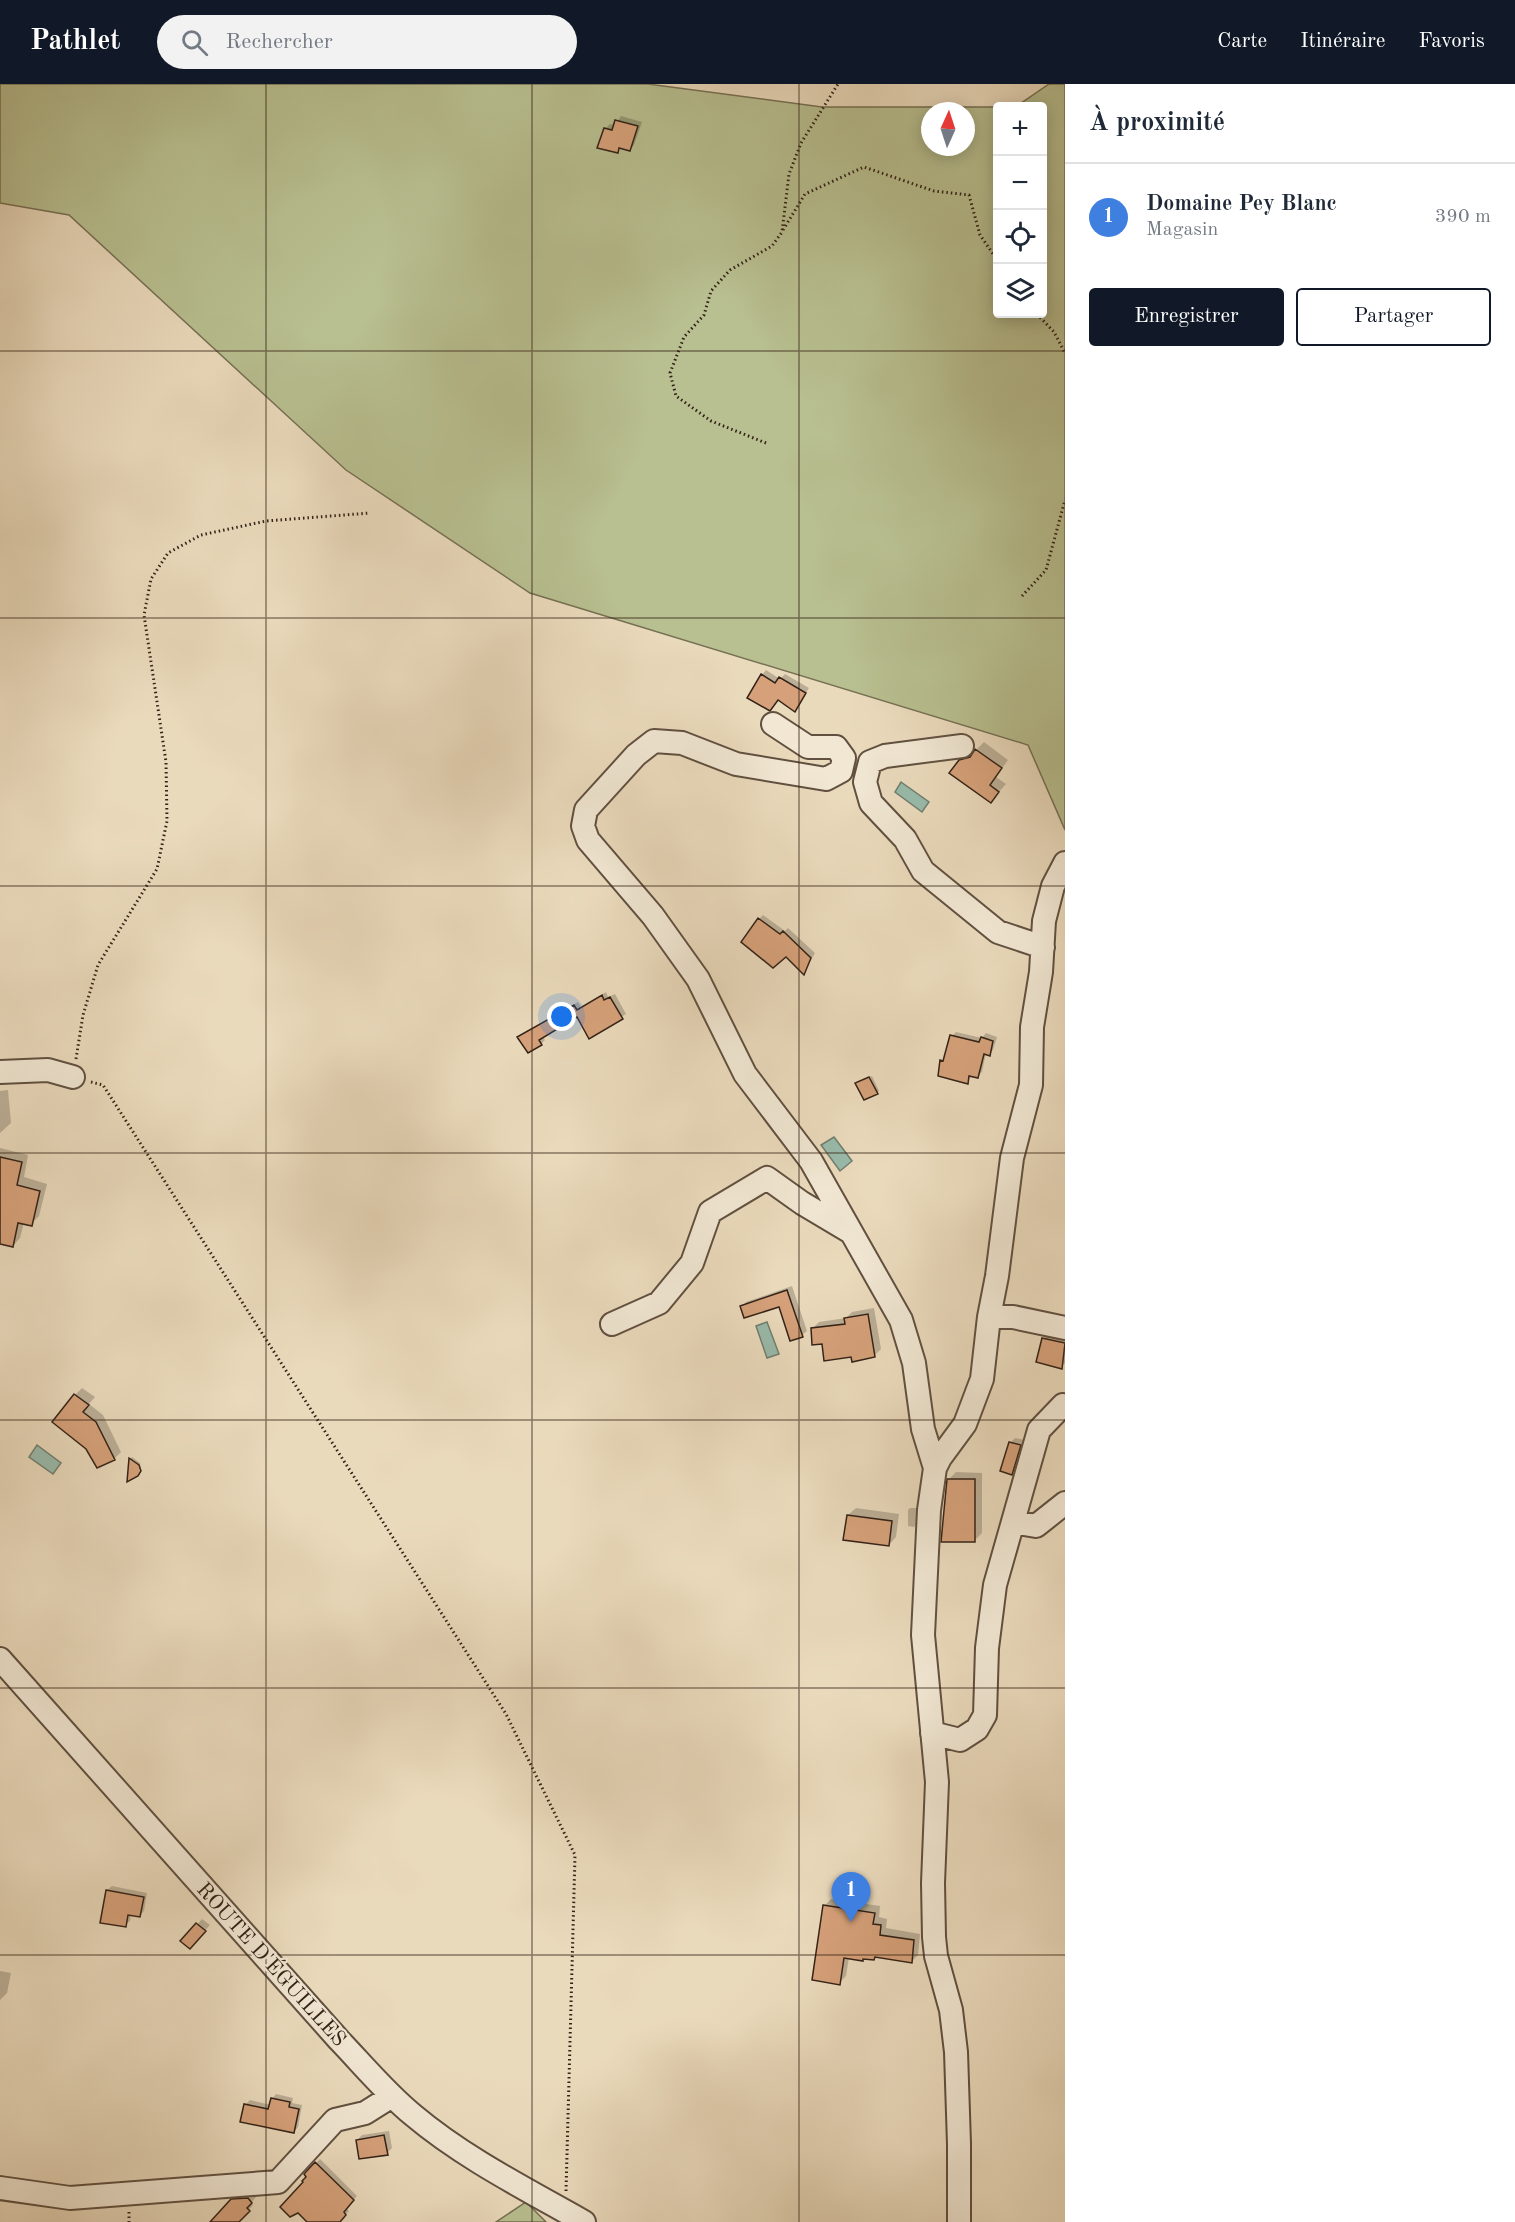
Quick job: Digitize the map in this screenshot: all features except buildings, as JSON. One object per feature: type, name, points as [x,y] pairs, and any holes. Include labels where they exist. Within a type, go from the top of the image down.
[{"type":"street","points":[[773,724],[808,747],[836,747],[844,758],[841,771],[826,779],[736,764],[682,742],[654,741],[636,755],[586,810],[583,826],[588,840],[653,916],[698,979],[745,1074],[811,1161],[901,1320],[914,1363],[922,1429],[935,1468]]},
{"type":"street","points":[[962,746],[885,756],[870,762],[864,782],[871,803],[905,839],[923,872],[998,932],[1043,947]]},
{"type":"street","points":[[959,2222],[956,2052],[951,2010],[936,1956],[934,1937],[933,1883],[937,1782],[923,1635],[929,1510],[935,1468],[965,1424],[982,1379],[1012,1158],[1030,1084],[1032,1027],[1041,972],[1044,921],[1053,886],[1065,863]]},
{"type":"street","points":[[0,1072],[48,1071],[74,1077]]},
{"type":"street","points":[[612,1324],[659,1303],[692,1263],[710,1212],[767,1178],[802,1203],[850,1231]]},
{"type":"street","points":[[989,1317],[1013,1317],[1065,1328]]},
{"type":"street","points":[[932,1733],[960,1740],[977,1729],[986,1714],[987,1648],[995,1585],[1040,1430],[1063,1406]]},
{"type":"street","points":[[1013,1522],[1036,1526],[1065,1503]]},
{"type":"street","name":"ROUTE D'ÉGUILLES","points":[[0,1659],[332,2032],[392,2096],[438,2134],[575,2217]]},
{"type":"street","points":[[0,2188],[70,2198],[278,2182],[335,2120],[365,2113],[392,2096]]},
{"type":"path","points":[[782,232],[789,174],[801,143],[838,84]]},
{"type":"path","points":[[766,443],[711,421],[676,396],[670,373],[684,337],[704,315],[711,291],[730,270],[772,246],[805,194],[864,167],[934,191],[969,195],[980,235],[993,254]]},
{"type":"path","points":[[1041,318],[1054,332],[1065,353]]},
{"type":"path","points":[[1022,596],[1046,570],[1065,500]]},
{"type":"path","points":[[370,513],[266,521],[201,535],[168,553],[152,579],[144,615],[166,762],[167,821],[157,869],[98,965],[83,1015],[74,1077],[103,1085],[506,1714],[575,1855],[575,2217]]},
{"type":"shaded area","points":[[0,84],[648,84],[822,107],[921,107],[921,156],[975,156],[975,107],[993,107],[993,318],[1047,318],[1047,102],[1023,102],[1049,84],[1065,84],[1065,830],[1028,745],[530,593],[346,470],[69,215],[0,203]]},
{"type":"shaded area","points":[[901,782],[929,802],[922,812],[895,792]]},
{"type":"shaded area","points":[[834,1137],[852,1161],[840,1171],[821,1145]]},
{"type":"shaded area","points":[[767,1322],[779,1354],[767,1358],[756,1326]]},
{"type":"shaded area","points":[[37,1445],[61,1463],[53,1474],[29,1457]]},
{"type":"shaded area","points":[[526,2202],[546,2222],[496,2222]]},
{"type":"place","name":"Domaine Pey Blanc","points":[[851,1922]]}]
